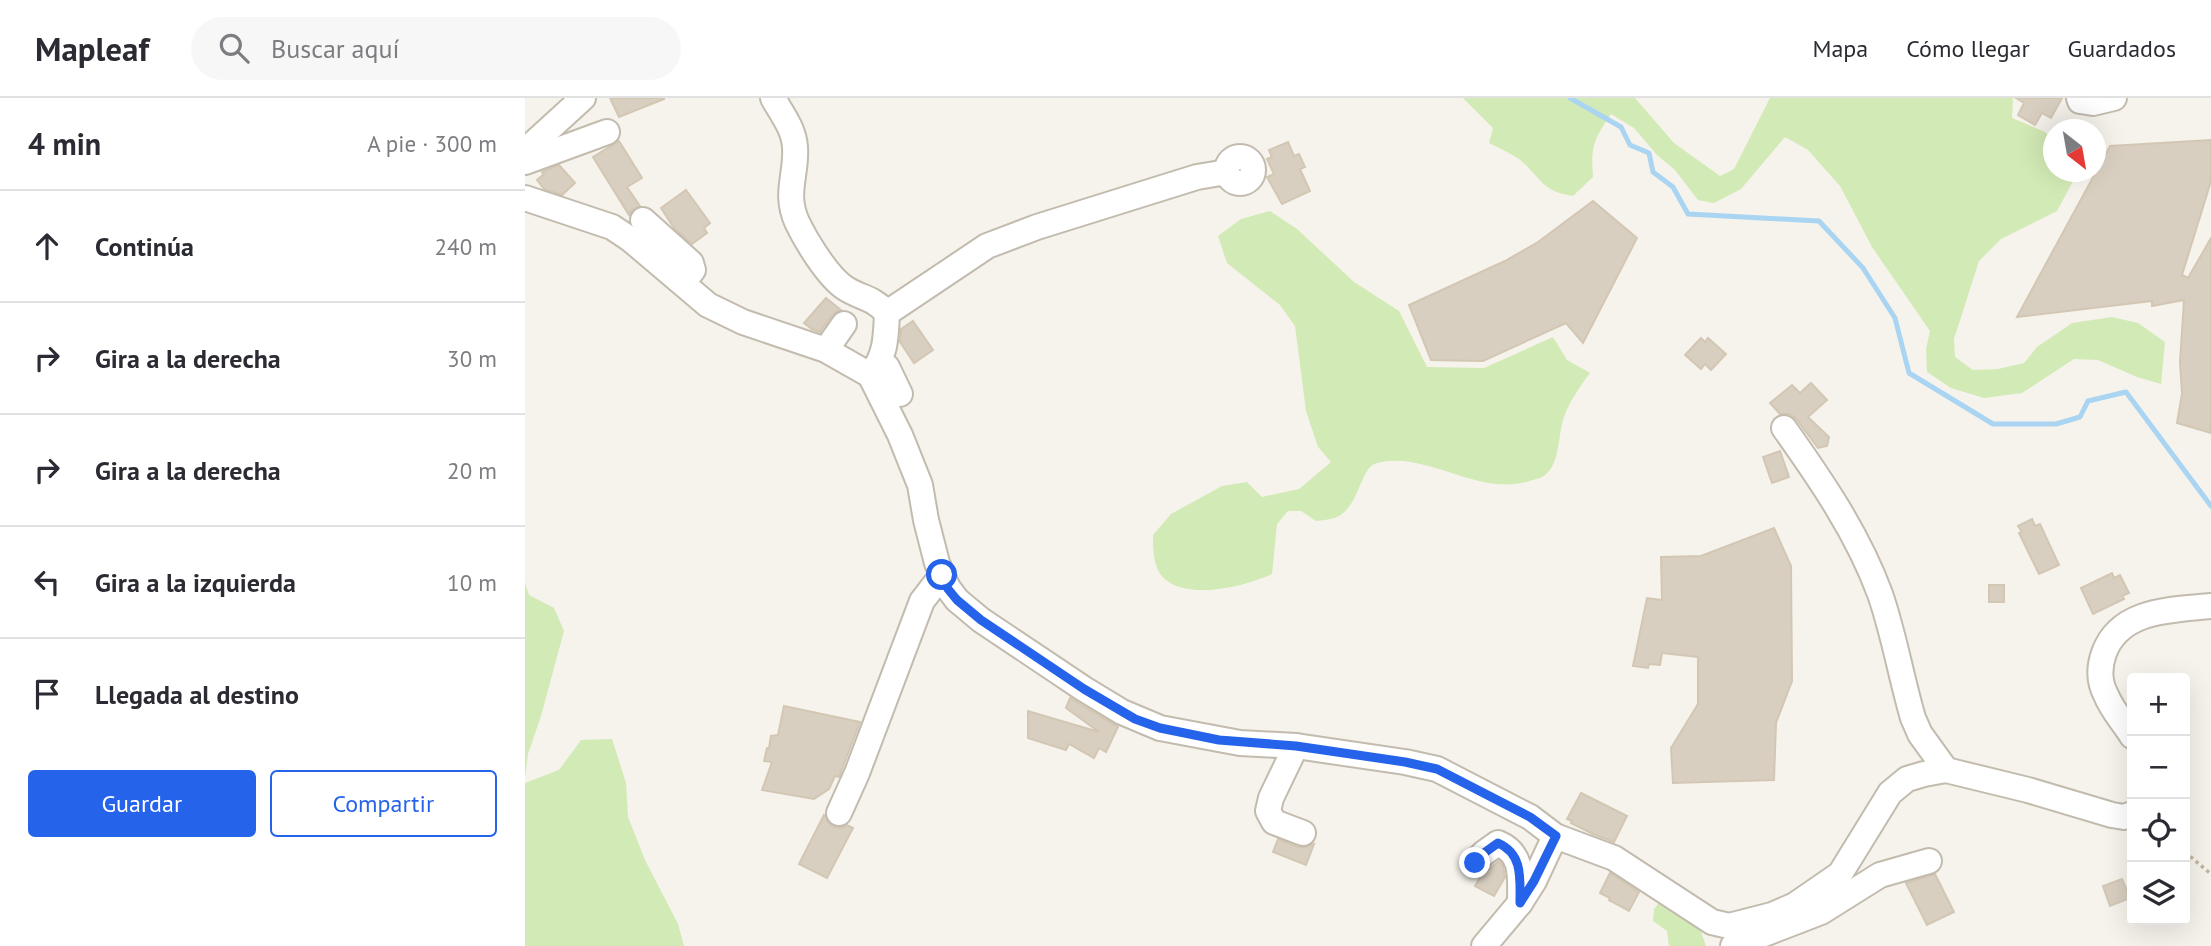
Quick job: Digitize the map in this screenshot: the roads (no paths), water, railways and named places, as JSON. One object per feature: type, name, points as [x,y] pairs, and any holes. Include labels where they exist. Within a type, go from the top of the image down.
[{"type":"street","points":[[525,151],[583,98]]},
{"type":"street","points":[[559,122],[602,98]]},
{"type":"street","points":[[773,98],[792,130],[795,145],[790,201],[797,222],[815,252],[843,287],[880,304],[887,313],[884,350],[874,370],[920,485],[926,520],[942,575],[957,600],[981,620],[1122,712],[1160,728],[1240,743],[1296,746],[1437,769],[1530,817],[1556,836],[1614,858],[1711,922],[1732,939]]},
{"type":"street","points":[[2080,98],[2080,101],[2093,103],[2114,98]]},
{"type":"street","points":[[525,162],[607,132]]},
{"type":"street","points":[[887,313],[987,247],[1037,227],[1197,177],[1227,172]]},
{"type":"street","points":[[525,198],[612,227],[708,305],[743,322],[826,350],[874,370],[887,367],[900,394]]},
{"type":"street","points":[[643,220],[691,263],[693,270],[683,283]]},
{"type":"street","points":[[826,350],[844,324]]},
{"type":"street","points":[[1784,428],[1827,489],[1868,563],[1881,596],[1913,718],[1920,734],[1946,770]]},
{"type":"street","points":[[839,813],[857,774],[919,608],[942,575]]},
{"type":"street","points":[[2127,728],[2105,695],[2100,676],[2107,645],[2117,631],[2137,618],[2163,611],[2211,606]]},
{"type":"street","points":[[1296,746],[1271,798],[1268,811],[1274,822],[1303,832]]},
{"type":"street","points":[[1732,939],[1772,915],[1795,905],[1840,874],[1890,793],[1907,779],[1946,770],[2028,790],[2112,815],[2127,816]]},
{"type":"street","points":[[1484,946],[1520,903],[1556,836]]},
{"type":"street","points":[[1475,863],[1498,843],[1507,847],[1518,862],[1520,903]]},
{"type":"street","points":[[1732,939],[1821,912],[1880,875],[1929,861]]},
{"type":"waterway","points":[[1570,98],[1621,127],[1630,145],[1649,153],[1653,172],[1673,187],[1688,214],[1819,221],[1863,268],[1895,318],[1909,373],[1993,424],[2056,424],[2080,417],[2088,401],[2126,392],[2211,506]]}]
